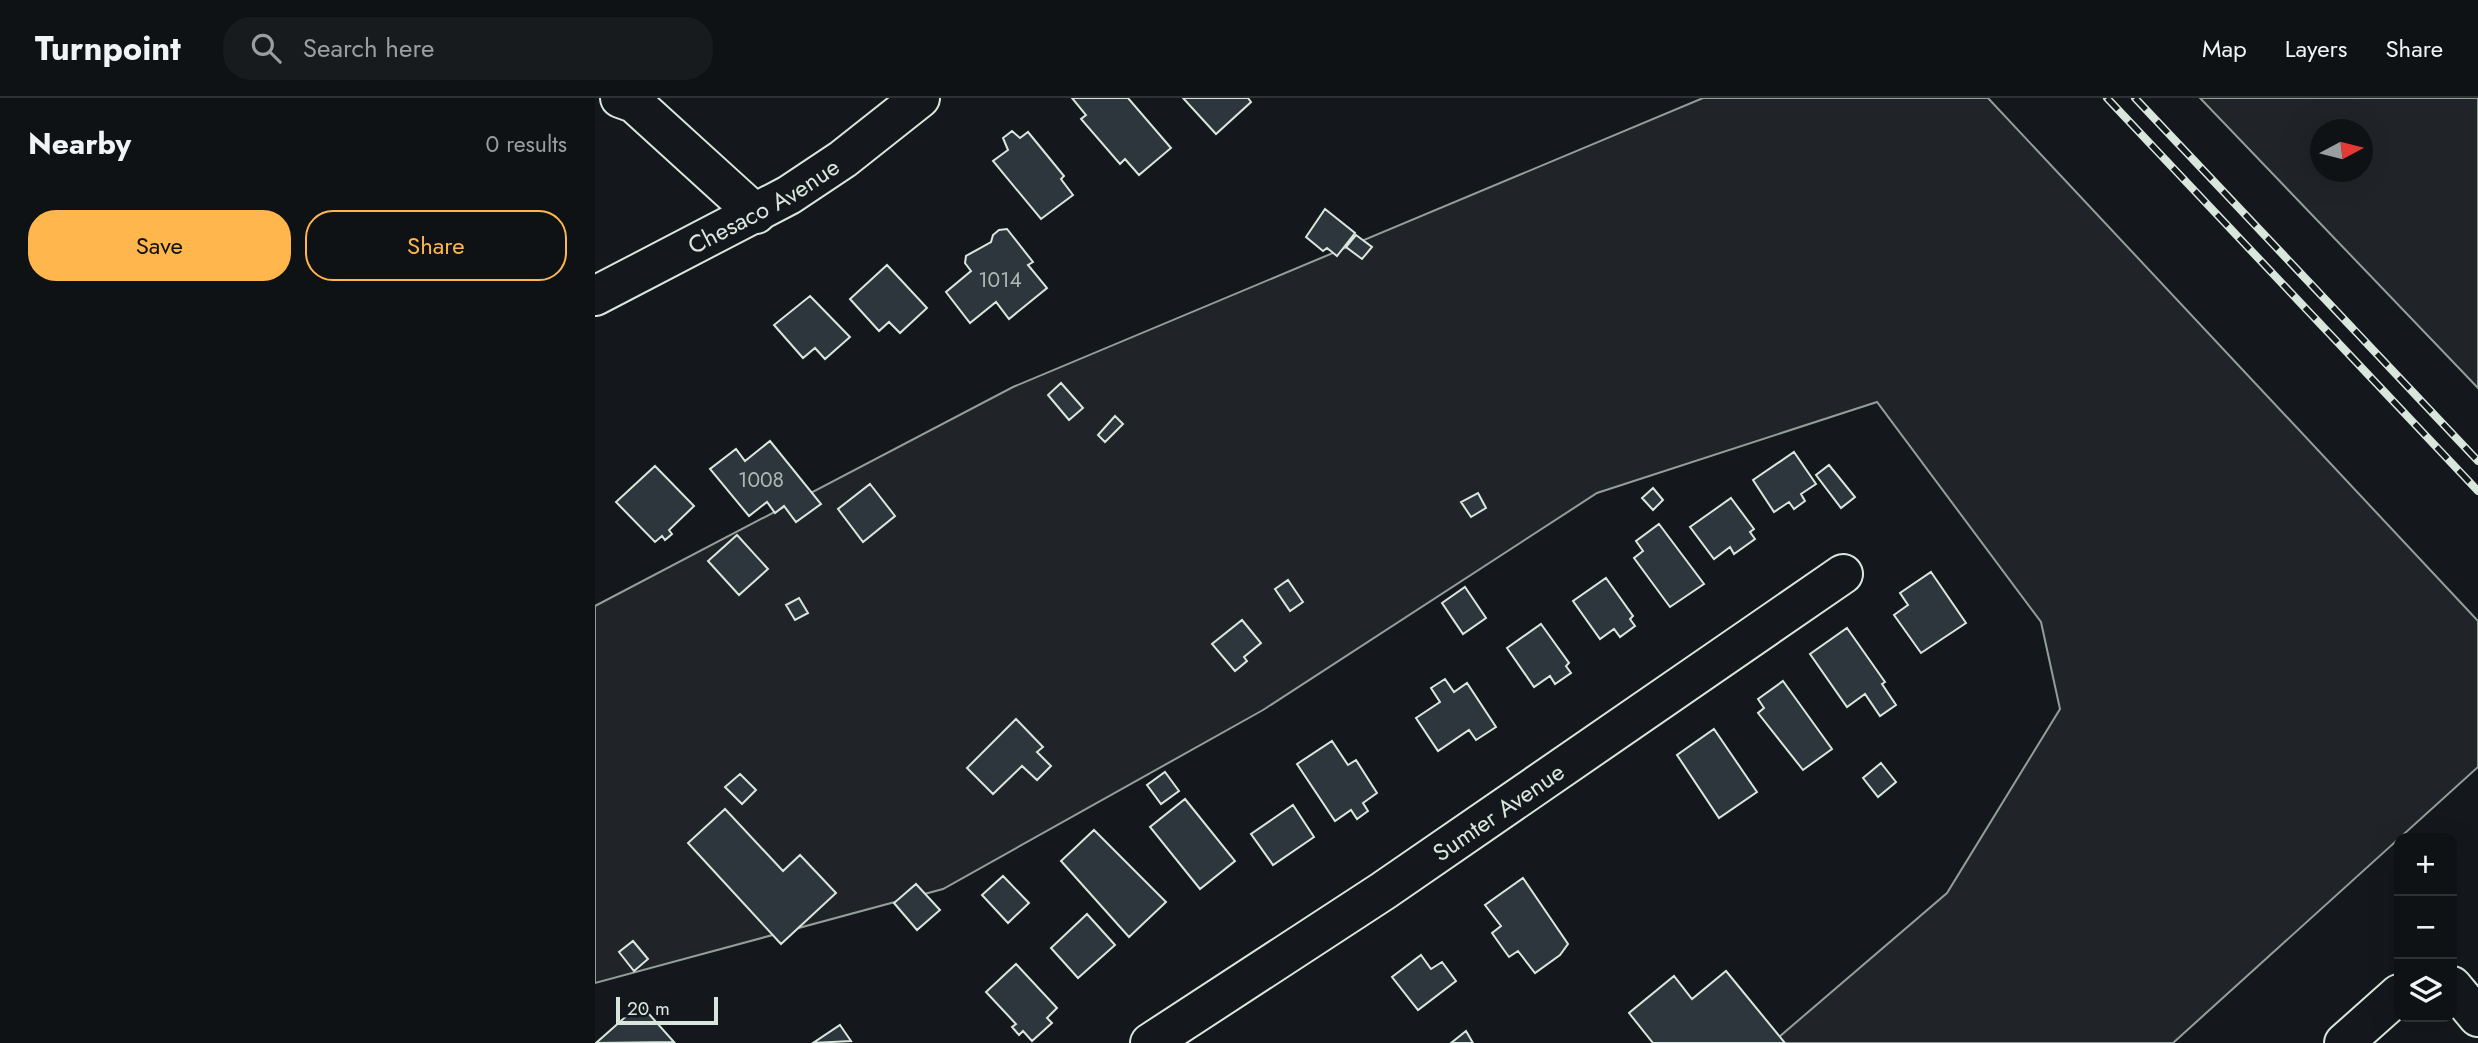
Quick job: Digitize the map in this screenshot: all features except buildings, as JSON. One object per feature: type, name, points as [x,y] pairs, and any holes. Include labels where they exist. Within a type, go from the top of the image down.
[{"type":"street","points":[[620,98],[634,103],[756,214]]},
{"type":"street","name":"Chesaco Avenue","points":[[595,296],[756,214],[843,159],[920,98]]},
{"type":"street","name":"Sumter Avenue","points":[[1150,1043],[1383,891],[1843,574]]},
{"type":"street","points":[[2457,992],[2478,1017]]},
{"type":"street","points":[[2344,1043],[2394,998]]},
{"type":"shaded area","points":[[1703,98],[1988,98],[2478,621],[2478,767],[2405,833],[2394,833],[2394,843],[2173,1043],[1772,1043],[1947,893],[2060,709],[2041,622],[1877,402],[1597,493],[1263,710],[943,889],[595,983],[595,606],[1013,387]]},
{"type":"shaded area","points":[[2200,98],[2478,98],[2478,388]]},
{"type":"railway","points":[[2107,98],[2478,491]]},
{"type":"railway","points":[[2135,98],[2478,461]]}]
